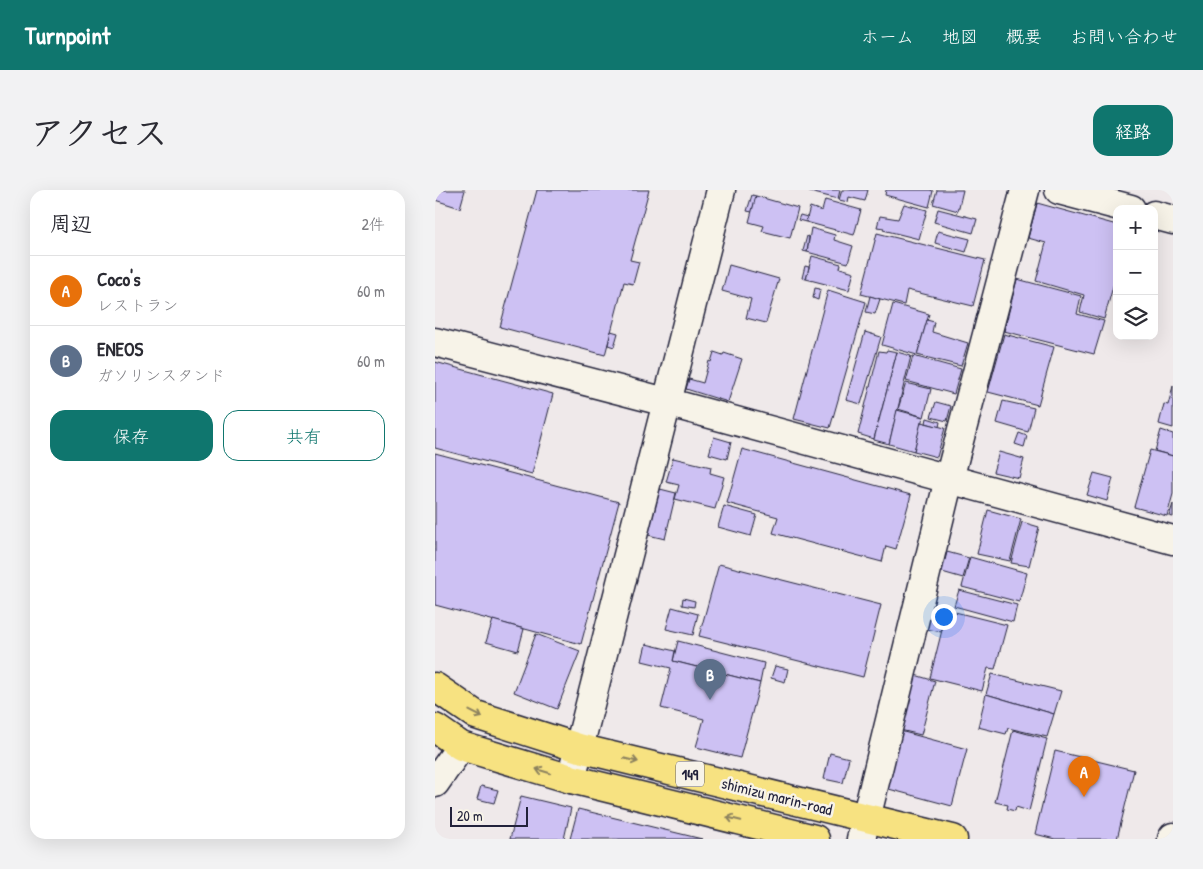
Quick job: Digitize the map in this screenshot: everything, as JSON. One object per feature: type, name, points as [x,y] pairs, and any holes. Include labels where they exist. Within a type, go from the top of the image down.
[{"type":"highway","name":"shimizu marin-road","points":[[435,687],[476,715],[579,748],[864,828],[953,839]]},
{"type":"highway","name":"shimizu marin-road","points":[[435,728],[461,746],[571,779],[815,839]]},
{"type":"street","points":[[571,779],[721,190]]},
{"type":"street","points":[[864,828],[949,479],[1025,190]]},
{"type":"street","points":[[1059,190],[1116,205]]},
{"type":"street","points":[[1158,216],[1173,220]]},
{"type":"street","points":[[435,342],[666,402],[1173,540]]},
{"type":"street","points":[[435,783],[461,746]]},
{"type":"building","points":[[435,190],[465,190],[460,208],[435,200]]},
{"type":"building","points":[[537,190],[649,190],[630,260],[639,262],[633,284],[624,282],[605,355],[500,327]]},
{"type":"building","points":[[810,190],[840,190],[838,199],[810,192]]},
{"type":"building","points":[[842,190],[868,190],[865,201],[849,197],[848,202],[839,200]]},
{"type":"building","points":[[886,190],[933,191],[929,207],[885,195]]},
{"type":"building","points":[[937,190],[963,190],[958,211],[933,204]]},
{"type":"building","points":[[752,195],[756,196],[752,212],[747,211]]},
{"type":"building","points":[[756,196],[798,208],[790,238],[762,231],[764,226],[749,222]]},
{"type":"building","points":[[825,200],[861,210],[854,235],[806,222],[810,207],[822,211]]},
{"type":"building","points":[[1037,203],[1113,224],[1113,286],[1104,319],[1080,312],[1084,295],[1036,281],[1046,243],[1028,238]]},
{"type":"building","points":[[904,204],[927,210],[919,239],[877,227],[880,216],[898,219]]},
{"type":"building","points":[[938,209],[977,219],[973,233],[934,222]]},
{"type":"building","points":[[800,215],[807,217],[806,222],[798,220]]},
{"type":"building","points":[[811,228],[835,235],[834,240],[853,246],[848,263],[807,252]]},
{"type":"building","points":[[938,231],[970,239],[966,252],[935,243]]},
{"type":"building","points":[[877,233],[985,260],[973,306],[907,290],[904,305],[861,294]]},
{"type":"building","points":[[807,236],[809,237],[807,252],[803,251]]},
{"type":"building","points":[[812,256],[841,264],[840,268],[854,272],[849,290],[806,279]]},
{"type":"building","points":[[729,265],[779,279],[766,323],[746,318],[751,299],[722,291]]},
{"type":"building","points":[[805,266],[809,267],[806,279],[802,278]]},
{"type":"building","points":[[1017,279],[1081,296],[1077,314],[1104,321],[1094,354],[1004,331]]},
{"type":"building","points":[[815,288],[820,289],[818,300],[813,298]]},
{"type":"building","points":[[828,290],[866,302],[830,428],[794,419]]},
{"type":"building","points":[[870,296],[880,299],[875,314],[866,312]]},
{"type":"building","points":[[893,304],[929,314],[917,355],[882,345]]},
{"type":"building","points":[[927,320],[934,322],[932,332],[968,343],[961,366],[917,355]]},
{"type":"building","points":[[611,331],[618,333],[614,347],[608,345]]},
{"type":"building","points":[[865,332],[881,337],[861,404],[846,400]]},
{"type":"building","points":[[1004,334],[1054,347],[1038,405],[988,392]]},
{"type":"building","points":[[887,350],[897,352],[874,439],[858,434],[879,351],[886,352]]},
{"type":"building","points":[[714,352],[742,359],[728,402],[686,389],[689,379],[703,383],[709,361],[711,362]]},
{"type":"building","points":[[897,352],[911,356],[889,444],[874,439]]},
{"type":"building","points":[[913,356],[961,369],[954,394],[906,381]]},
{"type":"building","points":[[435,362],[553,394],[532,474],[435,448]]},
{"type":"building","points":[[906,383],[931,389],[924,417],[898,409]]},
{"type":"building","points":[[1173,386],[1173,428],[1159,424],[1164,404],[1168,405]]},
{"type":"building","points":[[1003,401],[1034,408],[1028,432],[997,423]]},
{"type":"building","points":[[936,402],[951,406],[947,421],[931,417]]},
{"type":"building","points":[[897,410],[923,417],[914,451],[889,444]]},
{"type":"building","points":[[927,418],[940,422],[939,427],[926,423]]},
{"type":"building","points":[[921,422],[945,428],[937,457],[914,451]]},
{"type":"building","points":[[1161,430],[1173,434],[1173,456],[1155,451]]},
{"type":"building","points":[[1019,433],[1027,436],[1024,447],[1015,444]]},
{"type":"building","points":[[714,437],[731,442],[727,459],[709,454]]},
{"type":"building","points":[[742,449],[911,495],[896,549],[886,546],[882,562],[773,533],[778,517],[727,503]]},
{"type":"building","points":[[1150,450],[1173,456],[1173,494],[1167,516],[1134,507]]},
{"type":"building","points":[[999,452],[1024,459],[1019,478],[993,472]]},
{"type":"building","points":[[435,453],[619,502],[581,644],[435,605]]},
{"type":"building","points":[[673,458],[711,467],[710,473],[724,477],[715,509],[675,499],[679,485],[666,482]]},
{"type":"building","points":[[1094,473],[1113,478],[1107,501],[1087,495]]},
{"type":"building","points":[[660,489],[676,493],[665,539],[648,535]]},
{"type":"building","points":[[1173,504],[1173,517],[1169,516]]},
{"type":"building","points":[[724,506],[757,515],[751,536],[718,527]]},
{"type":"building","points":[[988,510],[1021,519],[1010,561],[977,554]]},
{"type":"building","points":[[1022,522],[1039,527],[1029,566],[1011,563]]},
{"type":"building","points":[[947,552],[969,558],[963,578],[942,572]]},
{"type":"building","points":[[970,557],[1027,573],[1019,602],[962,587]]},
{"type":"building","points":[[719,564],[881,605],[863,677],[699,636]]},
{"type":"building","points":[[959,590],[1017,605],[1013,622],[954,606]]},
{"type":"building","points":[[683,598],[695,601],[694,607],[682,605]]},
{"type":"building","points":[[672,607],[698,614],[693,635],[666,629]]},
{"type":"building","points":[[933,607],[947,610],[941,632],[927,629]]},
{"type":"building","points":[[947,610],[1007,625],[995,669],[988,668],[982,691],[930,678]]},
{"type":"building","points":[[493,620],[524,629],[518,651],[486,642]]},
{"type":"building","points":[[536,634],[580,651],[557,709],[514,692]]},
{"type":"building","points":[[678,641],[764,663],[760,683],[673,661]]},
{"type":"building","points":[[646,644],[675,651],[673,661],[760,683],[740,758],[696,747],[704,719],[661,708],[671,668],[642,661]]},
{"type":"building","points":[[775,666],[788,669],[785,682],[771,678]]},
{"type":"building","points":[[992,674],[1061,691],[1054,714],[986,694]]},
{"type":"building","points":[[915,675],[935,681],[921,735],[900,730]]},
{"type":"building","points":[[986,694],[1054,714],[1047,737],[1008,728],[1006,734],[978,727]]},
{"type":"building","points":[[1013,730],[1047,739],[1029,811],[1016,807],[1015,811],[1007,809],[1008,805],[995,802]]},
{"type":"building","points":[[900,731],[967,749],[952,806],[885,788]]},
{"type":"building","points":[[1055,751],[1134,770],[1117,839],[1055,839],[1035,834]]},
{"type":"building","points":[[830,753],[849,758],[843,783],[824,779]]},
{"type":"building","points":[[481,786],[498,790],[494,803],[477,799]]},
{"type":"building","points":[[521,796],[571,808],[564,839],[510,839]]},
{"type":"building","points":[[578,809],[702,839],[570,839]]},
{"type":"place","name":"ENEOS","points":[[710,700]]},
{"type":"place","name":"Coco's","points":[[1084,797]]}]
